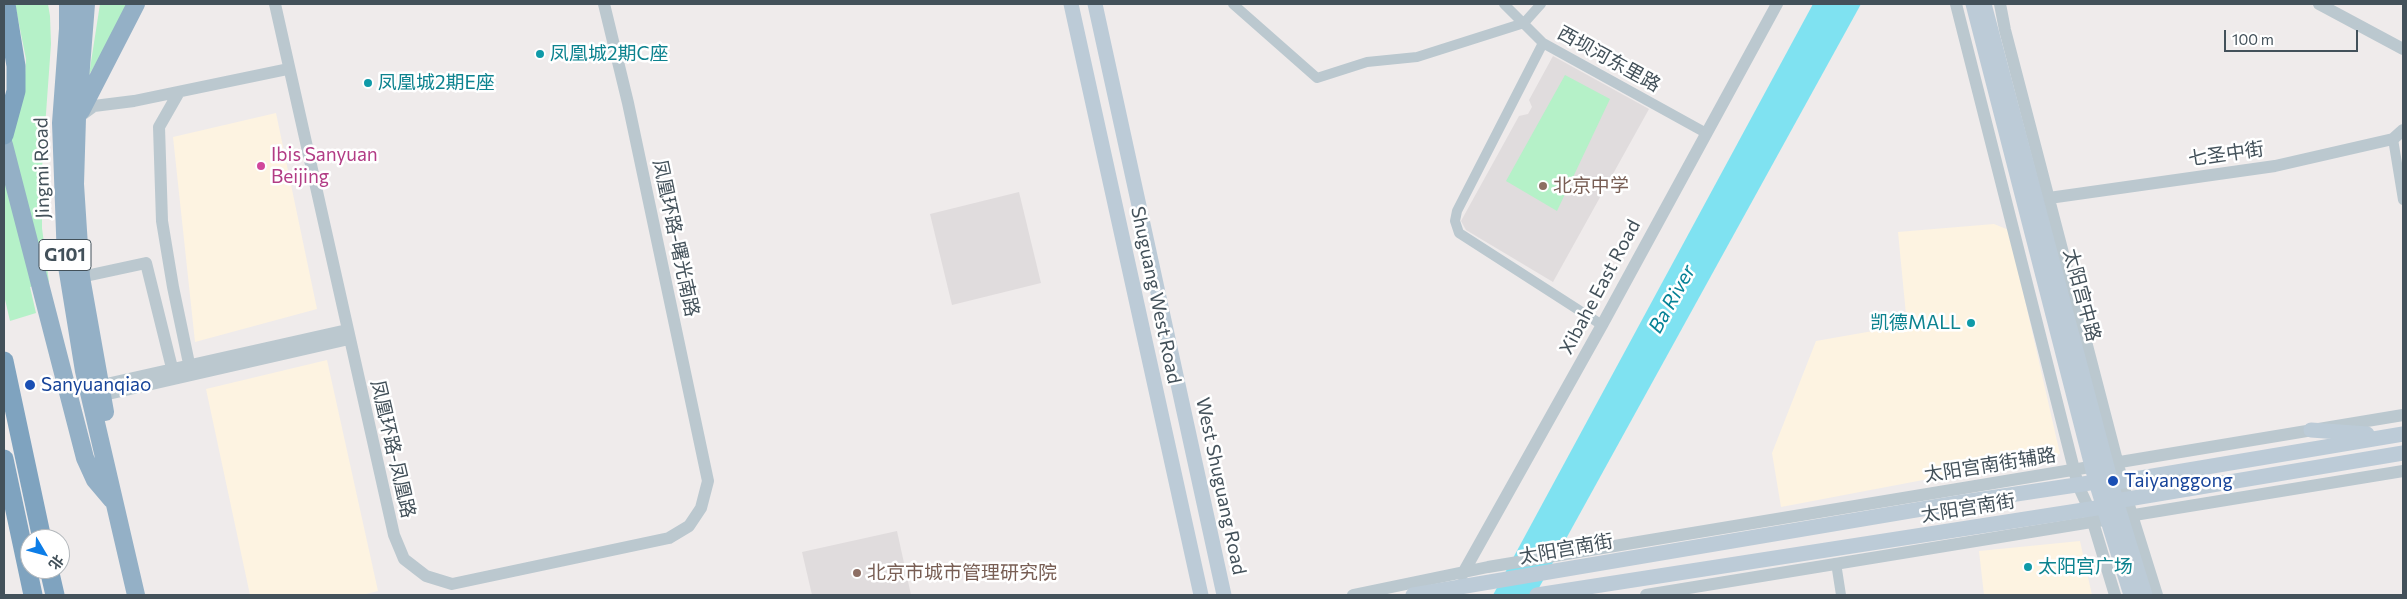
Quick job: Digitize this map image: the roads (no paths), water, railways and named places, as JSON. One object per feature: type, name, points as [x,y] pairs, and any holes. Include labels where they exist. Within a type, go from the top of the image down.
[{"type":"highway","points":[[4,135],[16,91],[14,49],[6,4]]},
{"type":"highway","name":"Jingmi Road","points":[[68,4],[62,123],[64,238],[71,302],[148,595]]},
{"type":"highway","name":"Jingmi Road","points":[[86,4],[77,118],[75,184],[81,276],[95,392],[114,502],[136,595]]},
{"type":"highway","points":[[77,118],[136,4]]},
{"type":"highway","points":[[4,145],[84,458],[95,480],[114,502]]},
{"type":"highway","points":[[4,361],[40,529]]},
{"type":"highway","points":[[4,459],[33,595]]},
{"type":"highway","points":[[51,579],[55,595]]},
{"type":"main road","name":"Shuguang West Road","points":[[1071,4],[1201,595]]},
{"type":"main road","name":"West Shuguang Road","points":[[1095,4],[1224,595]]},
{"type":"main road","name":"太阳宫中路","points":[[1973,4],[2053,313],[2108,473]]},
{"type":"main road","name":"太阳宫中路","points":[[1984,4],[2108,473],[2111,511],[2131,595]]},
{"type":"main road","points":[[2311,430],[2399,435]]},
{"type":"main road","name":"太阳宫南街","points":[[1413,595],[1453,592],[1492,582],[2076,477],[2399,435]]},
{"type":"main road","name":"太阳宫南街","points":[[1537,595],[2111,511],[2403,453]]},
{"type":"main road","name":"太阳宫中路","points":[[2111,511],[2145,595]]},
{"type":"street","name":"凤凰环路-凤凰路","points":[[275,4],[288,69],[394,535],[404,558],[426,576],[452,584],[670,538],[689,526],[701,508],[708,481]]},
{"type":"street","name":"凤凰环路-曙光南路","points":[[604,4],[628,103],[708,481]]},
{"type":"street","points":[[1233,4],[1317,78],[1367,62],[1417,57],[1524,23],[1541,4]]},
{"type":"street","name":"西坝河东里路","points":[[1504,4],[1543,43],[1706,133]]},
{"type":"street","name":"Xibahe East Road","points":[[1453,592],[1602,325],[1777,4]]},
{"type":"street","name":"太阳宫中路","points":[[1956,4],[2076,477],[2111,511],[2157,595]]},
{"type":"street","name":"太阳宫中路","points":[[2000,4],[2005,30],[2049,198],[2108,473],[2115,595]]},
{"type":"street","points":[[2319,4],[2403,49]]},
{"type":"street","points":[[1543,43],[1456,211],[1455,222],[1459,233],[1602,325]]},
{"type":"street","points":[[77,118],[94,106],[179,92],[288,69]]},
{"type":"street","points":[[179,92],[159,127],[162,221],[190,369]]},
{"type":"street","points":[[2403,130],[2393,140],[2403,200]]},
{"type":"street","name":"七圣中街","points":[[2049,198],[2275,166],[2393,140]]},
{"type":"street","points":[[2041,168],[2043,229]]},
{"type":"street","points":[[2002,184],[2028,219]]},
{"type":"street","points":[[81,276],[146,263],[173,374]]},
{"type":"street","points":[[2036,317],[2053,313]]},
{"type":"street","points":[[95,392],[190,369],[348,335]]},
{"type":"street","points":[[2108,473],[2311,430],[2403,415]]},
{"type":"street","name":"太阳宫南街","points":[[1646,595],[1836,563],[2111,511],[2403,471]]},
{"type":"street","name":"太阳宫南街辅路","points":[[1504,564],[2076,477]]},
{"type":"street","points":[[1836,563],[1841,595]]},
{"type":"street","name":"太阳宫南街","points":[[1354,595],[1504,564]]},
{"type":"water","name":"Ba River","points":[[1813,4],[1861,4],[1535,595],[1493,595]]},
{"type":"place","name":"凤凰城2期C座","points":[[540,54]]},
{"type":"place","name":"凤凰城2期E座","points":[[368,83]]},
{"type":"place","name":"Ibis Sanyuan Beijing","points":[[261,166]]},
{"type":"place","name":"北京中学","points":[[1543,186]]},
{"type":"place","name":"凯德MALL","points":[[1971,323]]},
{"type":"place","name":"Sanyuanqiao","points":[[30,385]]},
{"type":"place","name":"Taiyanggong","points":[[2113,481]]},
{"type":"place","name":"太阳宫广场","points":[[2028,567]]},
{"type":"place","name":"北京市城市管理研究院","points":[[857,573]]}]
